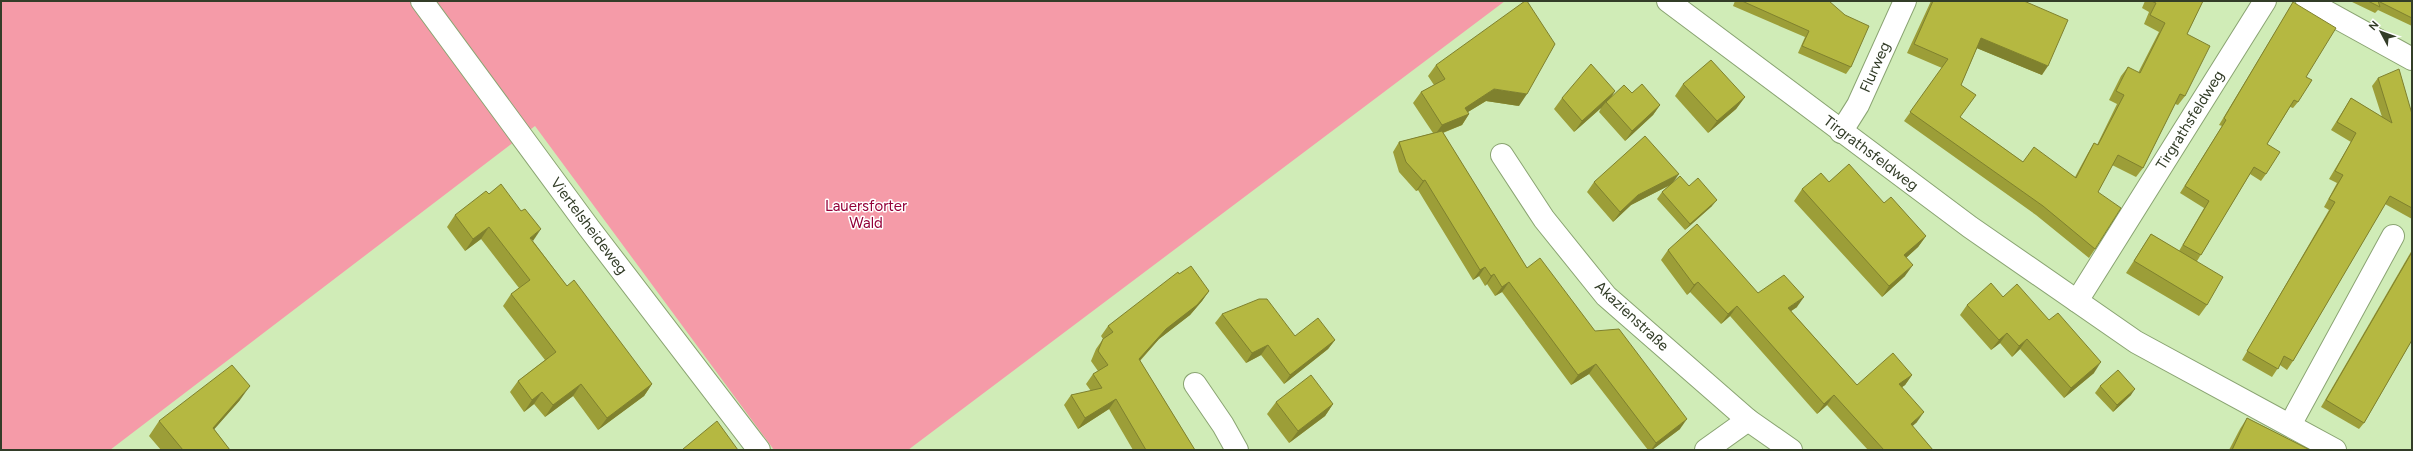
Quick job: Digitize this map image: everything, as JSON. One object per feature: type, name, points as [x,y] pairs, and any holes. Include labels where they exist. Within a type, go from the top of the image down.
[{"type":"street","name":"Viertelsheideweg","points":[[422,1],[589,228],[759,450]]},
{"type":"street","name":"Tirgrathsfeldweg","points":[[1668,1],[1841,132],[1970,226],[2136,342],[2334,450]]},
{"type":"street","name":"Flurweg","points":[[1841,132],[1858,105],[1905,1]]},
{"type":"street","name":"Tirgrathsfeldweg","points":[[2077,301],[2265,1]]},
{"type":"street","points":[[2307,1],[2412,60]]},
{"type":"street","name":"Akazienstraße","points":[[1502,155],[1544,220],[1606,296],[1748,420],[1791,450]]},
{"type":"street","points":[[2290,425],[2393,236]]},
{"type":"street","points":[[1195,384],[1223,425],[1237,450]]},
{"type":"street","points":[[1706,450],[1748,420]]},
{"type":"green space","name":"Lauersforter Wald","points":[[1,1],[1505,1],[908,450],[774,450],[535,126],[110,450],[1,450]]},
{"type":"building","points":[[1527,1],[1555,44],[1527,94],[1494,89],[1465,108],[1469,114],[1442,125],[1421,92],[1445,79],[1436,65]]},
{"type":"building","points":[[1742,1],[1829,1],[1845,15],[1869,26],[1851,67],[1802,46],[1809,31]]},
{"type":"building","points":[[1933,1],[2024,1],[2068,20],[2048,66],[1981,38],[1961,85],[1976,95],[1960,117],[2023,162],[2034,147],[2076,178],[2094,143],[2098,145],[2124,95],[2116,91],[2128,67],[2140,73],[2165,23],[2150,15],[2156,3],[2151,1],[2203,1],[2187,34],[2210,46],[2185,96],[2180,94],[2143,168],[2118,155],[2098,192],[2121,208],[2095,249],[2043,206],[1910,112],[1948,59],[1914,44]]},
{"type":"building","points":[[2368,1],[2378,1],[2380,7]]},
{"type":"building","points":[[2378,1],[2412,1],[2412,18]]},
{"type":"building","points":[[2293,2],[2336,28],[2306,77],[2312,80],[2298,102],[2294,100],[2267,144],[2280,152],[2266,174],[2254,167],[2201,255],[2183,245],[2209,201],[2185,186],[2226,120],[2224,118]]},
{"type":"building","points":[[1711,60],[1745,97],[1717,121],[1683,84]]},
{"type":"building","points":[[1591,64],[1615,91],[1582,121],[1562,98]]},
{"type":"building","points":[[2399,69],[2412,114],[2412,208],[2390,196],[2293,361],[2284,356],[2278,369],[2247,351],[2335,202],[2329,199],[2343,175],[2335,171],[2356,133],[2337,122],[2351,98],[2392,123],[2378,78]]},
{"type":"building","points":[[1642,84],[1660,105],[1632,131],[1606,102],[1624,85],[1632,93]]},
{"type":"building","points":[[1442,131],[1527,268],[1540,258],[1595,331],[1619,329],[1687,419],[1656,443],[1596,364],[1578,375],[1509,282],[1502,287],[1494,274],[1491,276],[1485,267],[1480,270],[1425,180],[1423,181],[1406,162],[1399,142]]},
{"type":"building","points":[[1645,136],[1679,174],[1638,195],[1620,212],[1594,182]]},
{"type":"building","points":[[1849,164],[1884,203],[1891,197],[1926,236],[1904,255],[1913,265],[1889,286],[1802,189],[1821,173],[1829,182]]},
{"type":"building","points":[[1680,176],[1689,186],[1698,178],[1717,200],[1690,224],[1662,192]]},
{"type":"building","points":[[501,184],[521,211],[525,209],[541,229],[530,238],[567,286],[574,280],[652,384],[607,418],[581,384],[553,405],[542,392],[532,400],[518,381],[556,352],[511,294],[530,280],[489,227],[473,239],[455,215],[486,191],[489,194]]},
{"type":"building","points":[[1697,224],[1758,293],[1784,275],[1804,297],[1788,308],[1857,385],[1893,353],[1912,375],[1899,384],[1924,412],[1911,424],[1933,450],[1884,450],[1834,395],[1824,404],[1737,306],[1728,314],[1698,282],[1694,285],[1668,250]]},
{"type":"building","points":[[2151,234],[2223,277],[2207,305],[2134,261]]},
{"type":"building","points":[[2412,252],[2412,340],[2364,423],[2326,400]]},
{"type":"building","points":[[1191,266],[1209,291],[1197,305],[1166,329],[1139,359],[1195,450],[1146,450],[1116,399],[1085,418],[1071,395],[1102,388],[1093,374],[1108,365],[1098,351],[1103,339],[1113,332],[1108,326],[1178,272],[1179,274]]},
{"type":"building","points":[[1991,283],[2003,297],[2017,284],[2049,320],[2058,313],[2101,362],[2071,388],[2027,339],[2019,346],[2007,333],[1999,340],[1967,305]]},
{"type":"building","points":[[1259,299],[1267,299],[1295,336],[1318,318],[1335,340],[1290,375],[1268,345],[1252,353],[1222,314]]},
{"type":"building","points":[[232,365],[250,386],[213,428],[230,450],[183,450],[159,421]]},
{"type":"building","points":[[2118,370],[2135,389],[2117,405],[2100,386]]},
{"type":"building","points":[[1311,375],[1333,404],[1298,431],[1276,402]]},
{"type":"building","points":[[2247,418],[2310,450],[2232,450]]},
{"type":"building","points":[[717,421],[738,450],[683,450],[683,449]]}]
